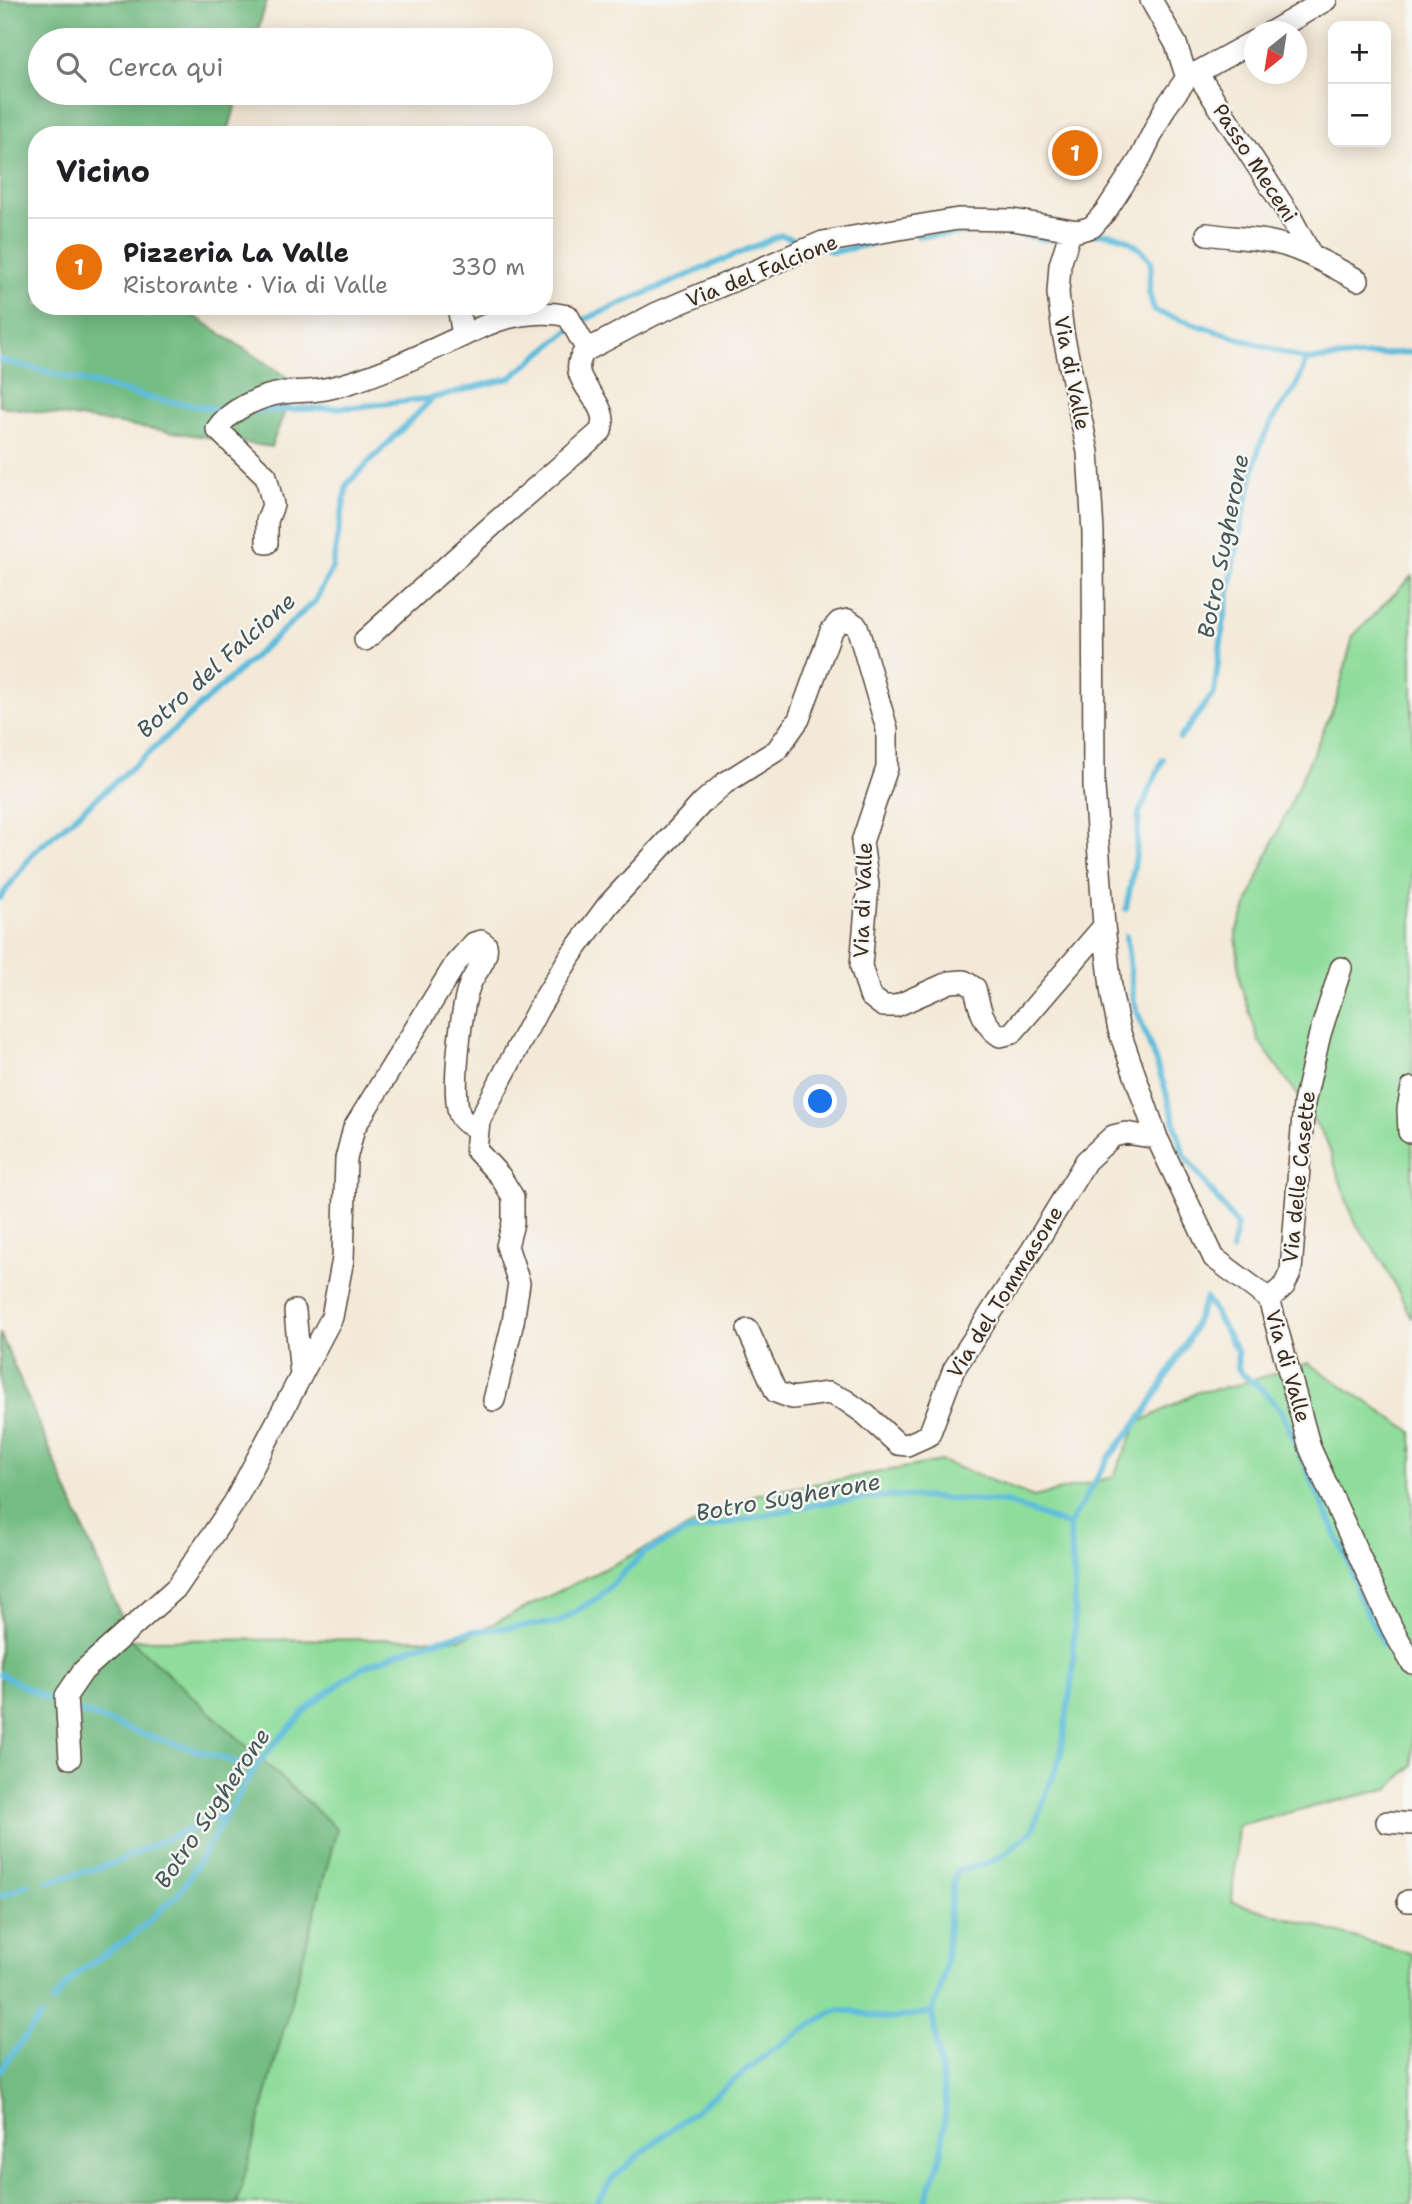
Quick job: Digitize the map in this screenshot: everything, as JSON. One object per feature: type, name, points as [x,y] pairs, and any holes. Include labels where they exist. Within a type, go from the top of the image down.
[{"type":"street","name":"Passo Meceni","points":[[1151,0],[1192,75],[1290,216],[1311,255]]},
{"type":"street","points":[[1290,21],[1326,0]]},
{"type":"street","points":[[1068,239],[1092,227],[1102,216],[1140,159],[1165,108],[1192,75],[1244,47]]},
{"type":"street","name":"Via del Falcione","points":[[584,345],[823,242],[958,219],[1013,220],[1068,239]]},
{"type":"street","name":"Passo Meceni","points":[[1207,234],[1268,241],[1311,255],[1358,281]]},
{"type":"street","name":"Via di Valle","points":[[1068,239],[1059,277],[1060,311],[1088,452],[1093,532],[1094,787],[1104,926],[1119,1030],[1157,1139],[1214,1258],[1269,1299],[1310,1448],[1392,1628],[1412,1663]]},
{"type":"street","points":[[365,640],[601,431],[603,420],[578,368],[584,345],[568,316],[553,313]]},
{"type":"street","points":[[460,315],[463,336]]},
{"type":"street","points":[[267,544],[267,521],[273,505],[270,486],[266,476],[217,429],[222,421],[254,402],[279,393],[328,388],[383,370],[499,321],[533,315]]},
{"type":"street","name":"Via di Valle","points":[[494,1400],[513,1322],[519,1283],[507,1246],[513,1223],[513,1198],[500,1176],[476,1150],[479,1121],[538,1009],[564,966],[608,905],[703,802],[725,783],[778,750],[799,719],[827,640],[839,622],[848,620],[857,626],[887,729],[887,768],[862,842],[869,885],[861,966],[870,996],[883,1006],[896,1006],[950,982],[964,981],[975,988],[980,1011],[992,1031],[1000,1036],[1012,1033],[1104,926]]},
{"type":"street","points":[[70,1758],[66,1696],[83,1671],[177,1587],[233,1503],[332,1317],[344,1259],[346,1159],[354,1128],[456,963],[474,943],[481,941],[488,949],[470,982],[465,999],[456,1091],[462,1120],[470,1125],[479,1121]]},
{"type":"street","name":"Via delle Casette","points":[[1269,1299],[1284,1286],[1291,1271],[1304,1103],[1320,1034],[1341,968]]},
{"type":"street","points":[[1409,1132],[1408,1108],[1412,1088]]},
{"type":"street","name":"Via del Tommasone","points":[[748,1330],[776,1392],[792,1398],[828,1393],[845,1400],[898,1444],[907,1446],[929,1434],[954,1369],[1086,1161],[1114,1136],[1133,1133],[1157,1139]]},
{"type":"street","points":[[295,1311],[301,1376]]},
{"type":"street","points":[[1387,1822],[1412,1824]]},
{"type":"green space","points":[[0,0],[267,0],[259,28],[28,28],[28,105],[236,105],[230,126],[28,126],[28,315],[193,315],[296,383],[271,447],[0,406]]},
{"type":"green space","points":[[1412,576],[1412,1319],[1384,1264],[1353,1219],[1327,1142],[1302,1101],[1259,1041],[1240,983],[1236,932],[1336,702],[1353,636]]},
{"type":"green space","points":[[0,1333],[131,1640],[337,1829],[237,2204],[0,2204]]},
{"type":"green space","points":[[1308,1363],[1412,1432],[1412,1765],[1390,1788],[1238,1825],[1232,1902],[1412,1954],[1412,2204],[237,2204],[131,1640],[462,1639],[754,1495],[941,1461],[1034,1497],[1113,1477],[1138,1423],[1198,1392],[1231,1387]]},
{"type":"waterway","points":[[918,236],[1001,231],[1045,239],[1063,237]]},
{"type":"waterway","points":[[1095,234],[1120,237],[1134,244],[1146,255],[1151,262],[1149,292],[1154,311],[1306,360],[1412,352]]},
{"type":"waterway","points":[[252,411],[355,407],[433,398],[510,378],[581,321],[781,235],[805,243]]},
{"type":"waterway","points":[[825,249],[833,252],[876,243]]},
{"type":"waterway","points":[[0,360],[154,399],[228,411]]},
{"type":"waterway","name":"Botro Sugherone","points":[[1180,738],[1214,693],[1242,520],[1259,447],[1275,416],[1297,385],[1306,360]]},
{"type":"waterway","name":"Botro del Falcione","points":[[0,898],[34,852],[142,759],[315,601],[332,569],[347,484],[432,399]]},
{"type":"waterway","name":"Botro Sugherone","points":[[1126,909],[1136,856],[1139,813],[1163,759]]},
{"type":"waterway","name":"Botro Sugherone","points":[[1126,936],[1134,1002],[1164,1085],[1184,1155],[1237,1225],[1232,1250]]},
{"type":"waterway","points":[[1206,1298],[1237,1351],[1238,1368],[1242,1374],[1263,1390],[1281,1410],[1350,1566],[1358,1594],[1383,1644]]},
{"type":"waterway","name":"Botro Sugherone","points":[[1069,1526],[1110,1456],[1145,1413],[1190,1336],[1206,1298]]},
{"type":"waterway","name":"Botro Sugherone","points":[[53,2002],[76,1974],[135,1934],[181,1891],[255,1768],[274,1744],[312,1704],[361,1668],[416,1646],[474,1631],[557,1623],[599,1597],[644,1553],[683,1533],[792,1509],[834,1501],[897,1496],[1007,1502],[1069,1526]]},
{"type":"waterway","points":[[924,2204],[941,2156],[946,2103],[932,2012],[943,1978],[950,1906],[957,1871],[984,1864],[1003,1855],[1032,1831],[1061,1755],[1073,1671],[1075,1586],[1069,1526]]},
{"type":"waterway","points":[[0,1674],[50,1700]]},
{"type":"waterway","points":[[70,1710],[255,1768]]},
{"type":"waterway","points":[[47,1882],[112,1864],[225,1816]]},
{"type":"waterway","points":[[0,1896],[28,1885]]},
{"type":"waterway","points":[[596,2204],[613,2178],[645,2150],[771,2051],[833,2011],[845,2010],[889,2019],[932,2012]]},
{"type":"waterway","name":"Botro Sugherone","points":[[0,2070],[41,2016]]},
{"type":"place","name":"Pizzeria La Valle","points":[[1075,153]]}]
